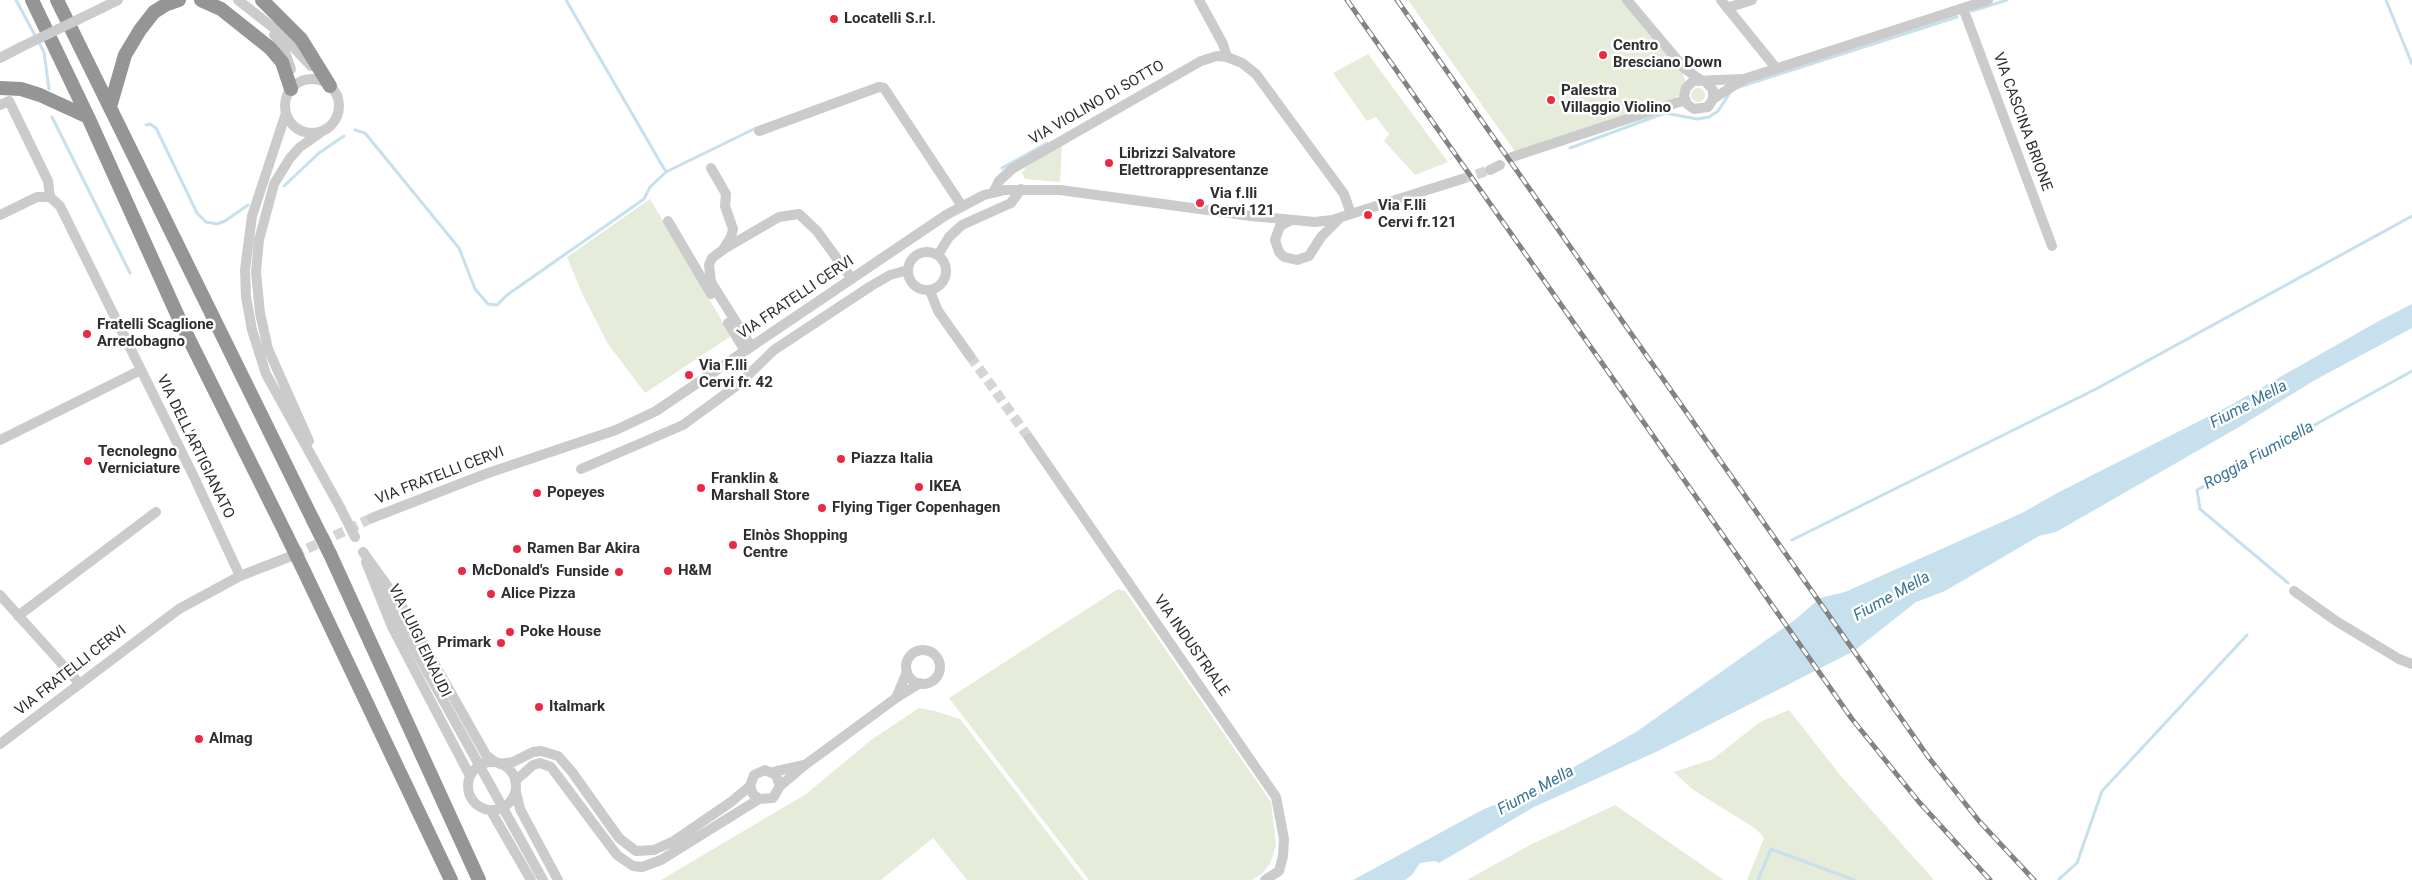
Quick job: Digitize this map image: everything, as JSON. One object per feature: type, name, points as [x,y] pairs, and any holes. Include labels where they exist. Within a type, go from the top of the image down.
[{"type":"highway","points":[[32,0],[88,117],[181,323],[304,571],[451,880]]},
{"type":"highway","points":[[58,0],[330,554],[479,880]]},
{"type":"highway","points":[[110,107],[125,55],[140,30],[154,12],[179,0]]},
{"type":"highway","points":[[201,0],[221,8],[270,48],[282,62],[294,86]]},
{"type":"highway","points":[[262,0],[301,39],[327,84]]},
{"type":"highway","points":[[0,88],[21,89],[40,95],[88,117]]},
{"type":"street","points":[[0,58],[118,0]]},
{"type":"street","points":[[238,0],[294,46],[338,98],[338,115],[328,129],[295,152],[281,170],[274,184],[259,240],[256,272],[260,313],[268,349],[323,474],[355,537],[398,619],[544,880]]},
{"type":"street","points":[[1199,0],[1224,44],[1227,57],[1242,63],[1256,74],[1344,194],[1351,214],[1462,179]]},
{"type":"street","points":[[1627,0],[1685,69],[1711,86],[1713,99]]},
{"type":"street","points":[[1724,4],[1752,0]]},
{"type":"street","points":[[1685,69],[1688,84],[1684,92],[1685,100],[1690,107],[1699,110],[1708,107],[1713,99],[1744,79],[1988,0]]},
{"type":"street","points":[[1724,4],[1776,68]]},
{"type":"street","name":"VIA CASCINA BRIONE","points":[[1963,8],[2052,246]]},
{"type":"street","points":[[267,24],[282,44],[294,86]]},
{"type":"street","name":"VIA VIOLINO DI SOTTO","points":[[993,193],[1004,174],[1029,159],[1201,61],[1217,56],[1227,57]]},
{"type":"street","points":[[323,474],[289,418],[266,374],[254,338],[246,297],[245,270],[252,216],[286,113],[286,97],[294,86],[312,79],[327,84]]},
{"type":"street","points":[[1688,84],[1703,81],[1744,79]]},
{"type":"street","points":[[759,131],[879,87],[884,88],[962,206]]},
{"type":"street","points":[[1512,157],[1685,100]]},
{"type":"street","name":"VIA DELL'ARTIGIANATO","points":[[0,105],[9,101],[48,181],[50,197],[60,206],[240,576]]},
{"type":"street","points":[[286,113],[289,121],[303,132],[320,133]]},
{"type":"street","points":[[1490,170],[1500,165]]},
{"type":"street","points":[[712,168],[726,194],[725,206],[733,229],[724,249]]},
{"type":"street","points":[[938,255],[949,237],[962,225],[1010,203],[1021,189]]},
{"type":"street","name":"VIA FRATELLI CERVI","points":[[372,518],[488,472],[616,430],[656,411],[962,206],[993,193],[1021,189],[1060,190],[1306,222],[1323,221],[1351,214]]},
{"type":"street","points":[[0,215],[37,197],[50,197]]},
{"type":"street","points":[[748,348],[711,282],[709,265],[712,258],[724,249],[779,217],[799,214],[817,231],[852,279]]},
{"type":"street","name":"VIA FRATELLI CERVI","points":[[1251,216],[1269,222],[1277,230]]},
{"type":"street","points":[[1293,219],[1284,223],[1277,230],[1276,246],[1284,257],[1297,260],[1309,256],[1316,244],[1340,217]]},
{"type":"street","points":[[668,221],[748,348]]},
{"type":"street","points":[[1306,222],[1314,232],[1316,244]]},
{"type":"street","points":[[932,252],[938,255],[945,264],[946,275],[941,285],[930,290],[919,289],[914,286],[908,276],[910,263],[919,254],[932,252]]},
{"type":"street","points":[[581,469],[683,425],[739,384],[774,350],[871,286],[890,275],[908,270]]},
{"type":"street","points":[[930,290],[938,311],[970,356]]},
{"type":"street","points":[[0,440],[141,370]]},
{"type":"street","name":"VIA INDUSTRIALE","points":[[1029,438],[1276,796],[1284,839],[1283,856],[1279,871],[1265,880]]},
{"type":"street","points":[[18,616],[156,512]]},
{"type":"street","name":"VIA LUIGI EINAUDI","points":[[363,552],[403,608],[486,755],[510,770],[516,780]]},
{"type":"street","name":"VIA LUIGI EINAUDI","points":[[363,552],[392,627],[470,776],[468,791],[471,799],[476,805],[492,811]]},
{"type":"street","name":"VIA FRATELLI CERVI","points":[[0,744],[179,609],[240,576],[294,555]]},
{"type":"street","points":[[2294,591],[2336,621],[2399,659],[2412,664]]},
{"type":"street","points":[[0,595],[80,684]]},
{"type":"street","points":[[558,880],[520,808],[516,792],[516,780],[533,765],[540,763],[551,767],[617,855],[633,866],[642,867],[661,860],[759,799],[773,798],[780,786],[805,764],[896,698],[920,684],[928,683],[938,676],[940,662],[933,653],[923,650],[913,654],[907,662],[907,672],[896,698]]},
{"type":"street","points":[[907,672],[912,679],[920,684]]},
{"type":"street","points":[[470,776],[480,765],[513,762],[532,752],[541,751],[558,756],[572,772],[619,838],[636,851],[654,850],[674,841],[736,799],[750,786],[752,778],[757,772],[765,770],[773,772],[805,764]]},
{"type":"street","points":[[773,772],[778,778],[780,786]]},
{"type":"street","points":[[750,786],[753,794],[759,799]]},
{"type":"street","points":[[516,792],[507,806],[492,811],[531,880]]},
{"type":"green space","points":[[1408,0],[1622,0],[1682,72],[1685,86],[1681,94],[1674,99],[1516,153]]},
{"type":"green space","points":[[1368,54],[1448,162],[1415,175],[1384,141],[1389,134],[1376,117],[1367,121],[1333,73]]},
{"type":"green space","points":[[1695,88],[1701,88],[1705,95],[1701,102],[1695,102],[1691,98],[1691,92]]},
{"type":"green space","points":[[1062,145],[1060,182],[1025,179],[1022,173],[1026,167]]},
{"type":"green space","points":[[650,199],[731,336],[645,393],[608,344],[582,293],[567,257]]},
{"type":"green space","points":[[1118,589],[1125,591],[1271,802],[1276,845],[1270,864],[1262,874],[1251,880],[1089,880],[949,698]]},
{"type":"green space","points":[[919,708],[960,719],[1084,880],[967,880],[933,838],[881,880],[661,880],[806,794],[871,740]]},
{"type":"green space","points":[[1789,710],[1841,776],[1934,880],[1747,880],[1764,838],[1756,829],[1692,789],[1674,772],[1713,759],[1760,722]]},
{"type":"green space","points":[[1615,805],[1724,880],[1467,880],[1530,845]]},
{"type":"water","name":"Fiume Mella","points":[[2412,304],[2412,328],[2315,380],[2239,427],[2056,532],[2039,536],[1945,591],[1916,602],[1854,651],[1658,751],[1534,807],[1439,863],[1435,861],[1420,863],[1412,875],[1405,880],[1353,880],[1484,809],[1535,789],[1636,732],[1796,619],[1820,598],[1845,592],[2022,513],[2059,492],[2229,406]]},
{"type":"waterway","points":[[16,0],[44,52],[49,89]]},
{"type":"waterway","points":[[566,0],[666,172]]},
{"type":"waterway","points":[[1972,11],[2007,0]]},
{"type":"waterway","points":[[2386,0],[2412,64]]},
{"type":"waterway","points":[[1739,87],[1957,17]]},
{"type":"waterway","points":[[1570,148],[1665,113],[1697,119],[1709,117],[1718,111],[1730,93]]},
{"type":"waterway","points":[[52,117],[130,273]]},
{"type":"waterway","points":[[146,125],[150,124],[156,128],[197,213],[206,222],[217,224],[225,221],[248,205]]},
{"type":"waterway","points":[[355,130],[365,133],[459,248],[475,289],[488,304],[497,305],[507,295],[644,199],[650,187],[666,172],[756,128]]},
{"type":"waterway","points":[[284,186],[319,153],[344,136]]},
{"type":"waterway","points":[[1002,168],[1047,143]]},
{"type":"waterway","points":[[1792,540],[2096,389],[2412,216]]},
{"type":"waterway","name":"Roggia Fiumicella","points":[[2288,583],[2200,509],[2197,490],[2412,371]]},
{"type":"waterway","name":"Roggia Fiumicella","points":[[2059,879],[2077,863],[2102,791],[2247,635]]},
{"type":"waterway","name":"Roggia Fiumicella","points":[[1758,880],[1771,849],[1854,880]]},
{"type":"tunnel","points":[[1462,179],[1490,170]]},
{"type":"tunnel","points":[[970,356],[1029,438]]},
{"type":"tunnel","points":[[294,555],[372,518]]},
{"type":"railway","points":[[1347,0],[1852,719],[1919,802],[1990,880]]},
{"type":"railway","points":[[1397,0],[1929,758],[1979,821],[2034,880]]},
{"type":"place","name":"Locatelli S.r.l.","points":[[834,19]]},
{"type":"place","name":"Centro Bresciano Down","points":[[1603,55]]},
{"type":"place","name":"Palestra Villaggio Violino","points":[[1551,100]]},
{"type":"place","name":"Librizzi Salvatore Elettrorappresentanze","points":[[1109,163]]},
{"type":"place","name":"Via f.lli Cervi 121","points":[[1200,203]]},
{"type":"place","name":"Via F.lli Cervi fr.121","points":[[1368,215]]},
{"type":"place","name":"Fratelli Scaglione Arredobagno","points":[[87,334]]},
{"type":"place","name":"Via F.lli Cervi fr. 42","points":[[689,375]]},
{"type":"place","name":"Piazza Italia","points":[[841,459]]},
{"type":"place","name":"Tecnolegno Verniciature","points":[[88,461]]},
{"type":"place","name":"IKEA","points":[[919,487]]},
{"type":"place","name":"Franklin & Marshall Store","points":[[701,488]]},
{"type":"place","name":"Popeyes","points":[[537,493]]},
{"type":"place","name":"Flying Tiger Copenhagen","points":[[822,508]]},
{"type":"place","name":"Elnòs Shopping Centre","points":[[733,545]]},
{"type":"place","name":"Ramen Bar Akira","points":[[517,549]]},
{"type":"place","name":"McDonald's","points":[[462,571]]},
{"type":"place","name":"H&M","points":[[668,571]]},
{"type":"place","name":"Funside","points":[[619,572]]},
{"type":"place","name":"Alice Pizza","points":[[491,594]]},
{"type":"place","name":"Poke House","points":[[510,632]]},
{"type":"place","name":"Primark","points":[[501,643]]},
{"type":"place","name":"Italmark","points":[[539,707]]},
{"type":"place","name":"Almag","points":[[199,739]]}]
